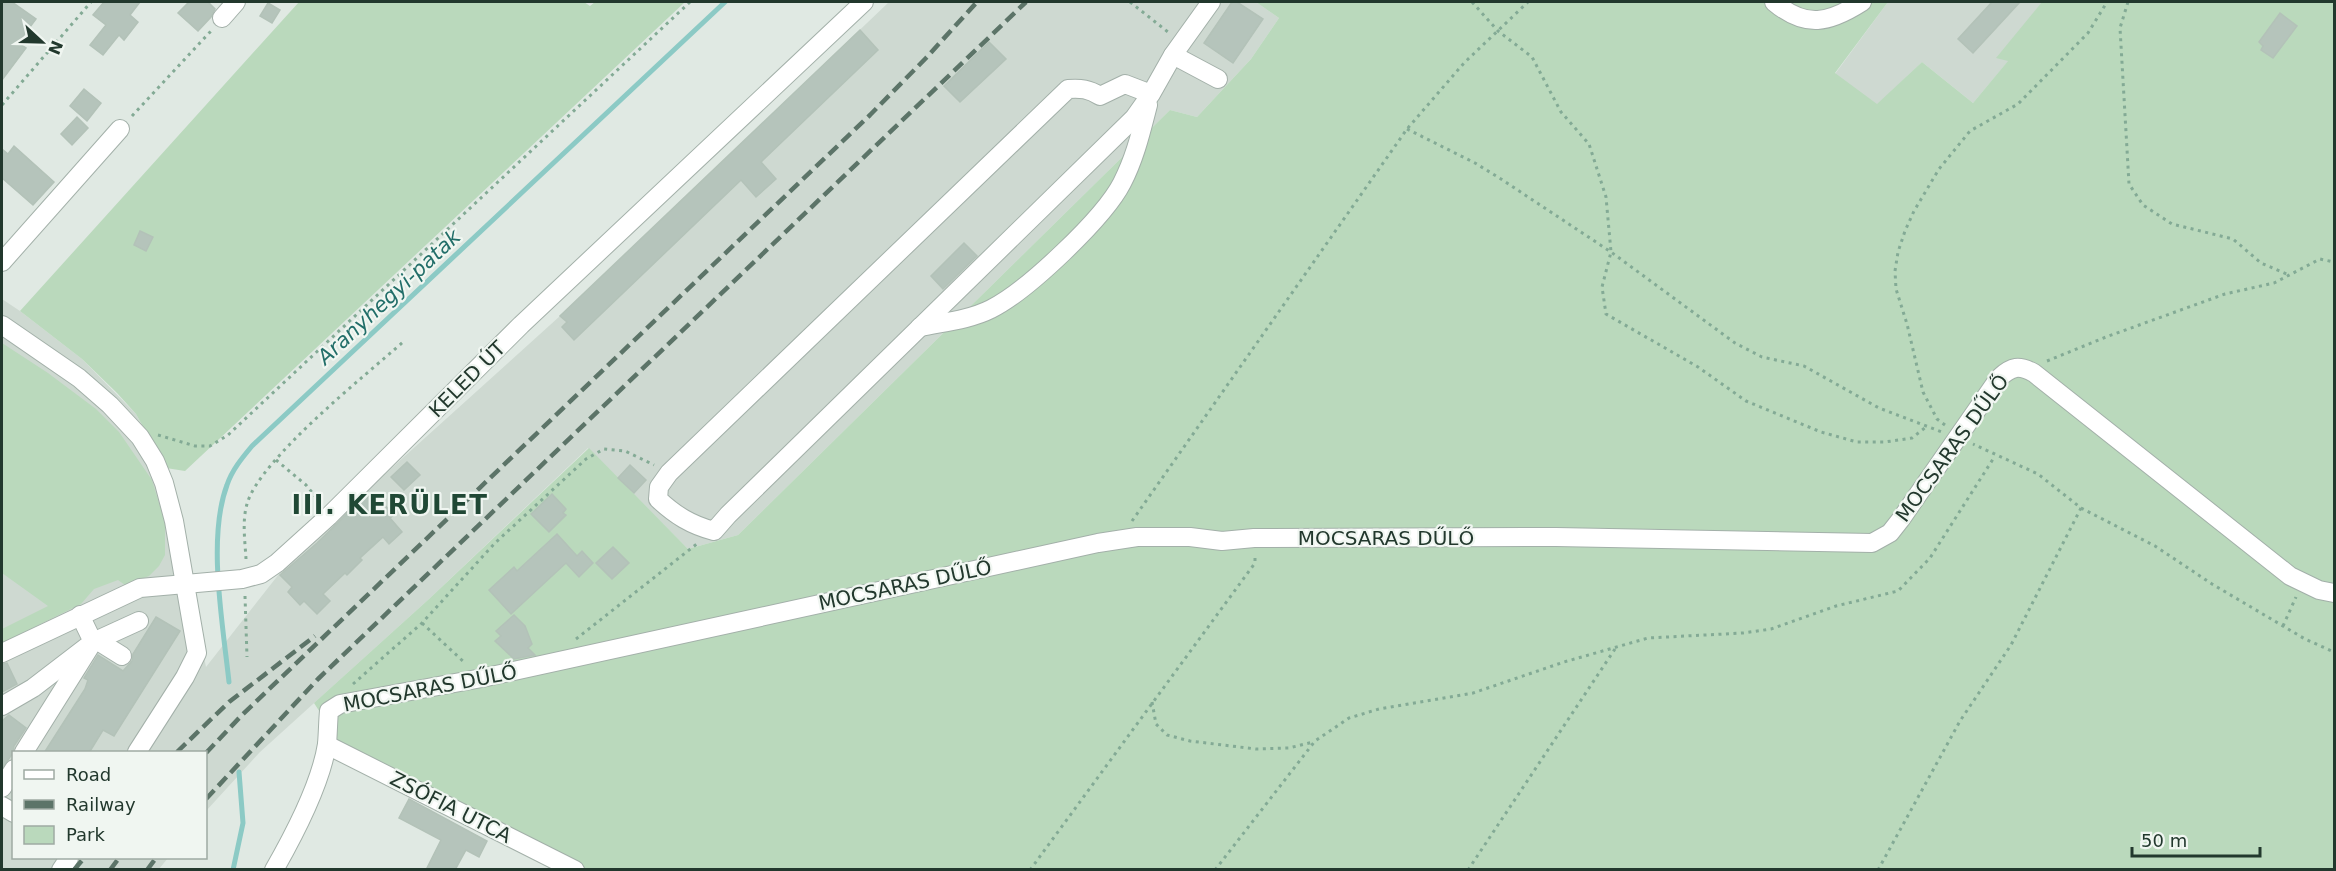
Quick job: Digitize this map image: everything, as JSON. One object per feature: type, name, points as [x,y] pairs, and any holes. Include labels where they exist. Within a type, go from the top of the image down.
[{"type":"street","points":[[222,18],[236,2]]},
{"type":"street","name":"KELED ÚT","points":[[2,653],[140,588],[244,579],[261,574],[277,563],[329,516],[521,325],[864,2]]},
{"type":"street","points":[[1151,94],[1125,84],[1100,96],[1086,89],[1068,89],[669,473],[659,487],[658,499],[686,521],[697,527],[714,531],[1130,123],[1151,94],[1178,48],[1211,2]]},
{"type":"street","points":[[1774,2],[1794,16],[1818,21],[1836,16],[1862,2]]},
{"type":"street","points":[[1178,48],[1218,79]]},
{"type":"street","points":[[920,327],[972,317],[1000,304],[1032,281],[1072,241],[1108,204],[1121,186],[1139,143],[1151,94]]},
{"type":"street","points":[[2,262],[120,129]]},
{"type":"street","points":[[2,325],[79,378],[134,430],[148,450],[164,483],[174,521],[197,653],[138,751]]},
{"type":"street","name":"MOCSARAS DŰLŐ","points":[[327,745],[329,711],[333,707],[482,678],[1137,537],[1190,537],[1222,541],[1254,538],[1556,537],[1872,543],[1890,533],[2000,378],[2009,369],[2022,367],[2034,373],[2269,561],[2301,582],[2319,590],[2334,593]]},
{"type":"street","points":[[80,615],[96,642],[122,656]]},
{"type":"street","points":[[2,706],[33,688],[96,642],[140,621]]},
{"type":"street","points":[[25,751],[96,642]]},
{"type":"street","points":[[274,870],[305,808],[327,745]]},
{"type":"street","name":"ZSÓFIA UTCA","points":[[327,745],[575,870]]},
{"type":"street","points":[[2,788],[12,772]]},
{"type":"path","points":[[2,105],[91,2]]},
{"type":"path","points":[[134,430],[143,430],[195,446],[210,446],[228,435],[690,2]]},
{"type":"path","points":[[1130,2],[1163,29],[1178,48]]},
{"type":"path","points":[[1472,2],[1498,31],[1532,57],[1561,112],[1589,144],[1606,197],[1611,252],[1602,287],[1606,314],[1698,367],[1746,401],[1821,432],[1857,442],[1885,442],[1912,438],[1926,427]]},
{"type":"path","points":[[1119,540],[1407,129],[1464,63],[1528,2]]},
{"type":"path","points":[[2107,2],[2088,33],[2018,104],[1970,131],[1939,169],[1914,211],[1898,252],[1895,271],[1896,289],[1923,392],[1937,419],[1960,437],[1995,456],[2038,474],[2081,508],[2155,546],[2212,584],[2305,639],[2334,652]]},
{"type":"path","points":[[2128,2],[2120,28],[2129,184],[2143,205],[2172,224],[2233,239],[2261,263],[2289,275]]},
{"type":"path","points":[[120,129],[222,18]]},
{"type":"path","points":[[1407,129],[1474,163],[1611,252],[1735,343],[1762,357],[1804,366],[1879,408],[1926,427],[1960,437]]},
{"type":"path","points":[[2034,373],[2041,364],[2106,337],[2225,294],[2274,283],[2320,259],[2334,262]]},
{"type":"path","points":[[246,559],[244,519],[247,504],[258,482],[298,437],[404,342]]},
{"type":"path","points":[[351,686],[422,622],[495,543],[586,459],[604,449],[625,451],[669,473]]},
{"type":"path","points":[[1215,870],[1315,741],[1349,718],[1379,709],[1473,693],[1564,662],[1648,638],[1743,633],[1770,628],[1836,606],[1898,591],[1930,558],[1995,456]]},
{"type":"path","points":[[276,460],[306,485],[329,516]]},
{"type":"path","points":[[1878,870],[1960,721],[2011,645],[2081,508]]},
{"type":"path","points":[[571,643],[714,531]]},
{"type":"path","points":[[1030,870],[1255,563],[1255,553]]},
{"type":"path","points":[[244,579],[248,657]]},
{"type":"path","points":[[2283,626],[2294,603]]},
{"type":"path","points":[[422,622],[482,678]]},
{"type":"path","points":[[1467,870],[1616,647]]},
{"type":"path","points":[[1152,701],[1156,724],[1167,735],[1190,741],[1256,749],[1289,748],[1315,741]]},
{"type":"shaded area","points":[[889,2],[1256,2],[1279,18],[1251,59],[1197,117],[1170,110],[738,535],[688,549],[588,448],[429,599],[260,752],[207,810],[207,751],[12,751],[12,859],[167,859],[159,869],[2,869],[2,299],[82,359],[136,414],[166,468],[206,667],[279,574],[365,492],[560,316]]},
{"type":"shaded area","points":[[1888,2],[2058,2],[1973,103],[1922,62],[1877,105],[1835,74]]},
{"type":"green space","points":[[299,2],[584,2],[590,6],[595,2],[685,2],[185,471],[166,468],[136,414],[117,393],[82,359],[20,311]]},
{"type":"green space","points":[[1256,2],[1888,2],[1835,73],[1877,104],[1922,62],[1973,103],[2008,61],[1996,58],[2042,2],[2331,2],[2334,4],[2334,869],[566,869],[347,754],[314,703],[429,599],[589,448],[688,549],[738,535],[1170,110],[1197,117],[1251,59],[1279,18]]},
{"type":"green space","points":[[2,343],[48,373],[96,409],[119,432],[152,480],[165,523],[165,555],[159,566],[149,576],[125,585],[118,580],[94,589],[81,604],[2,643],[2,629],[48,606],[2,573]]},
{"type":"building","points":[[2,2],[12,2],[36,19],[18,43],[26,48],[2,80]]},
{"type":"building","points":[[104,2],[140,2],[130,15],[138,22],[124,40],[119,35],[103,55],[90,45],[106,25],[93,15]]},
{"type":"building","points":[[189,2],[208,2],[215,9],[198,31],[178,13]]},
{"type":"building","points":[[1232,2],[1237,2],[1263,19],[1233,63],[1204,43]]},
{"type":"building","points":[[1992,2],[2020,2],[1973,53],[1958,39]]},
{"type":"building","points":[[268,3],[280,10],[272,23],[260,16]]},
{"type":"building","points":[[2280,13],[2297,26],[2273,58],[2261,50],[2263,46],[2259,42]]},
{"type":"building","points":[[860,30],[878,50],[761,162],[776,179],[756,197],[741,180],[574,340],[562,327],[567,322],[560,316]]},
{"type":"building","points":[[989,42],[1006,59],[960,102],[944,86]]},
{"type":"building","points":[[84,89],[101,103],[87,121],[70,106]]},
{"type":"building","points":[[77,117],[88,128],[72,145],[61,134]]},
{"type":"building","points":[[14,146],[54,182],[33,205],[2,178],[2,149],[8,154]]},
{"type":"building","points":[[140,231],[153,237],[146,251],[134,245]]},
{"type":"building","points":[[964,243],[977,256],[943,289],[931,276]]},
{"type":"building","points":[[407,462],[420,475],[404,490],[391,477]]},
{"type":"building","points":[[630,465],[646,480],[634,493],[618,478]]},
{"type":"building","points":[[367,494],[377,505],[381,501],[394,515],[390,518],[402,532],[389,544],[383,537],[360,558],[362,560],[347,575],[345,573],[323,594],[330,601],[317,614],[304,601],[300,605],[288,592],[292,587],[280,575]]},
{"type":"building","points":[[552,494],[566,509],[563,513],[566,515],[549,532],[531,514]]},
{"type":"building","points":[[557,534],[577,556],[582,551],[593,563],[579,577],[566,563],[511,614],[489,590],[514,567],[517,571]]},
{"type":"building","points":[[613,547],[629,563],[612,579],[596,563]]},
{"type":"building","points":[[514,615],[525,626],[532,644],[528,648],[535,655],[514,659],[495,641],[501,636],[496,631]]},
{"type":"building","points":[[156,617],[180,631],[114,736],[103,730],[90,751],[45,751],[85,689],[88,680],[84,678],[98,655],[123,671],[132,661],[133,654]]},
{"type":"building","points":[[7,663],[17,684],[2,692],[2,664]]},
{"type":"building","points":[[9,715],[26,728],[2,768],[2,721]]},
{"type":"building","points":[[409,799],[487,841],[479,857],[466,850],[455,870],[426,870],[441,840],[399,818]]},
{"type":"waterway","name":"Aranyhegyi-patak","points":[[229,682],[218,582],[218,530],[227,485],[241,460],[252,446],[725,2]]},
{"type":"waterway","name":"Aranyhegyi-patak","points":[[233,870],[243,823],[239,772]]},
{"type":"railway","points":[[207,752],[242,715],[870,115],[977,2]]},
{"type":"railway","points":[[207,798],[318,679],[1026,2]]},
{"type":"railway","points":[[178,751],[229,702],[315,636]]},
{"type":"railway","points":[[74,870],[83,859]]},
{"type":"railway","points":[[110,870],[118,859]]},
{"type":"railway","points":[[147,870],[155,859]]},
{"type":"district","name":"III. KERÜLET","points":[[390,505]]}]
